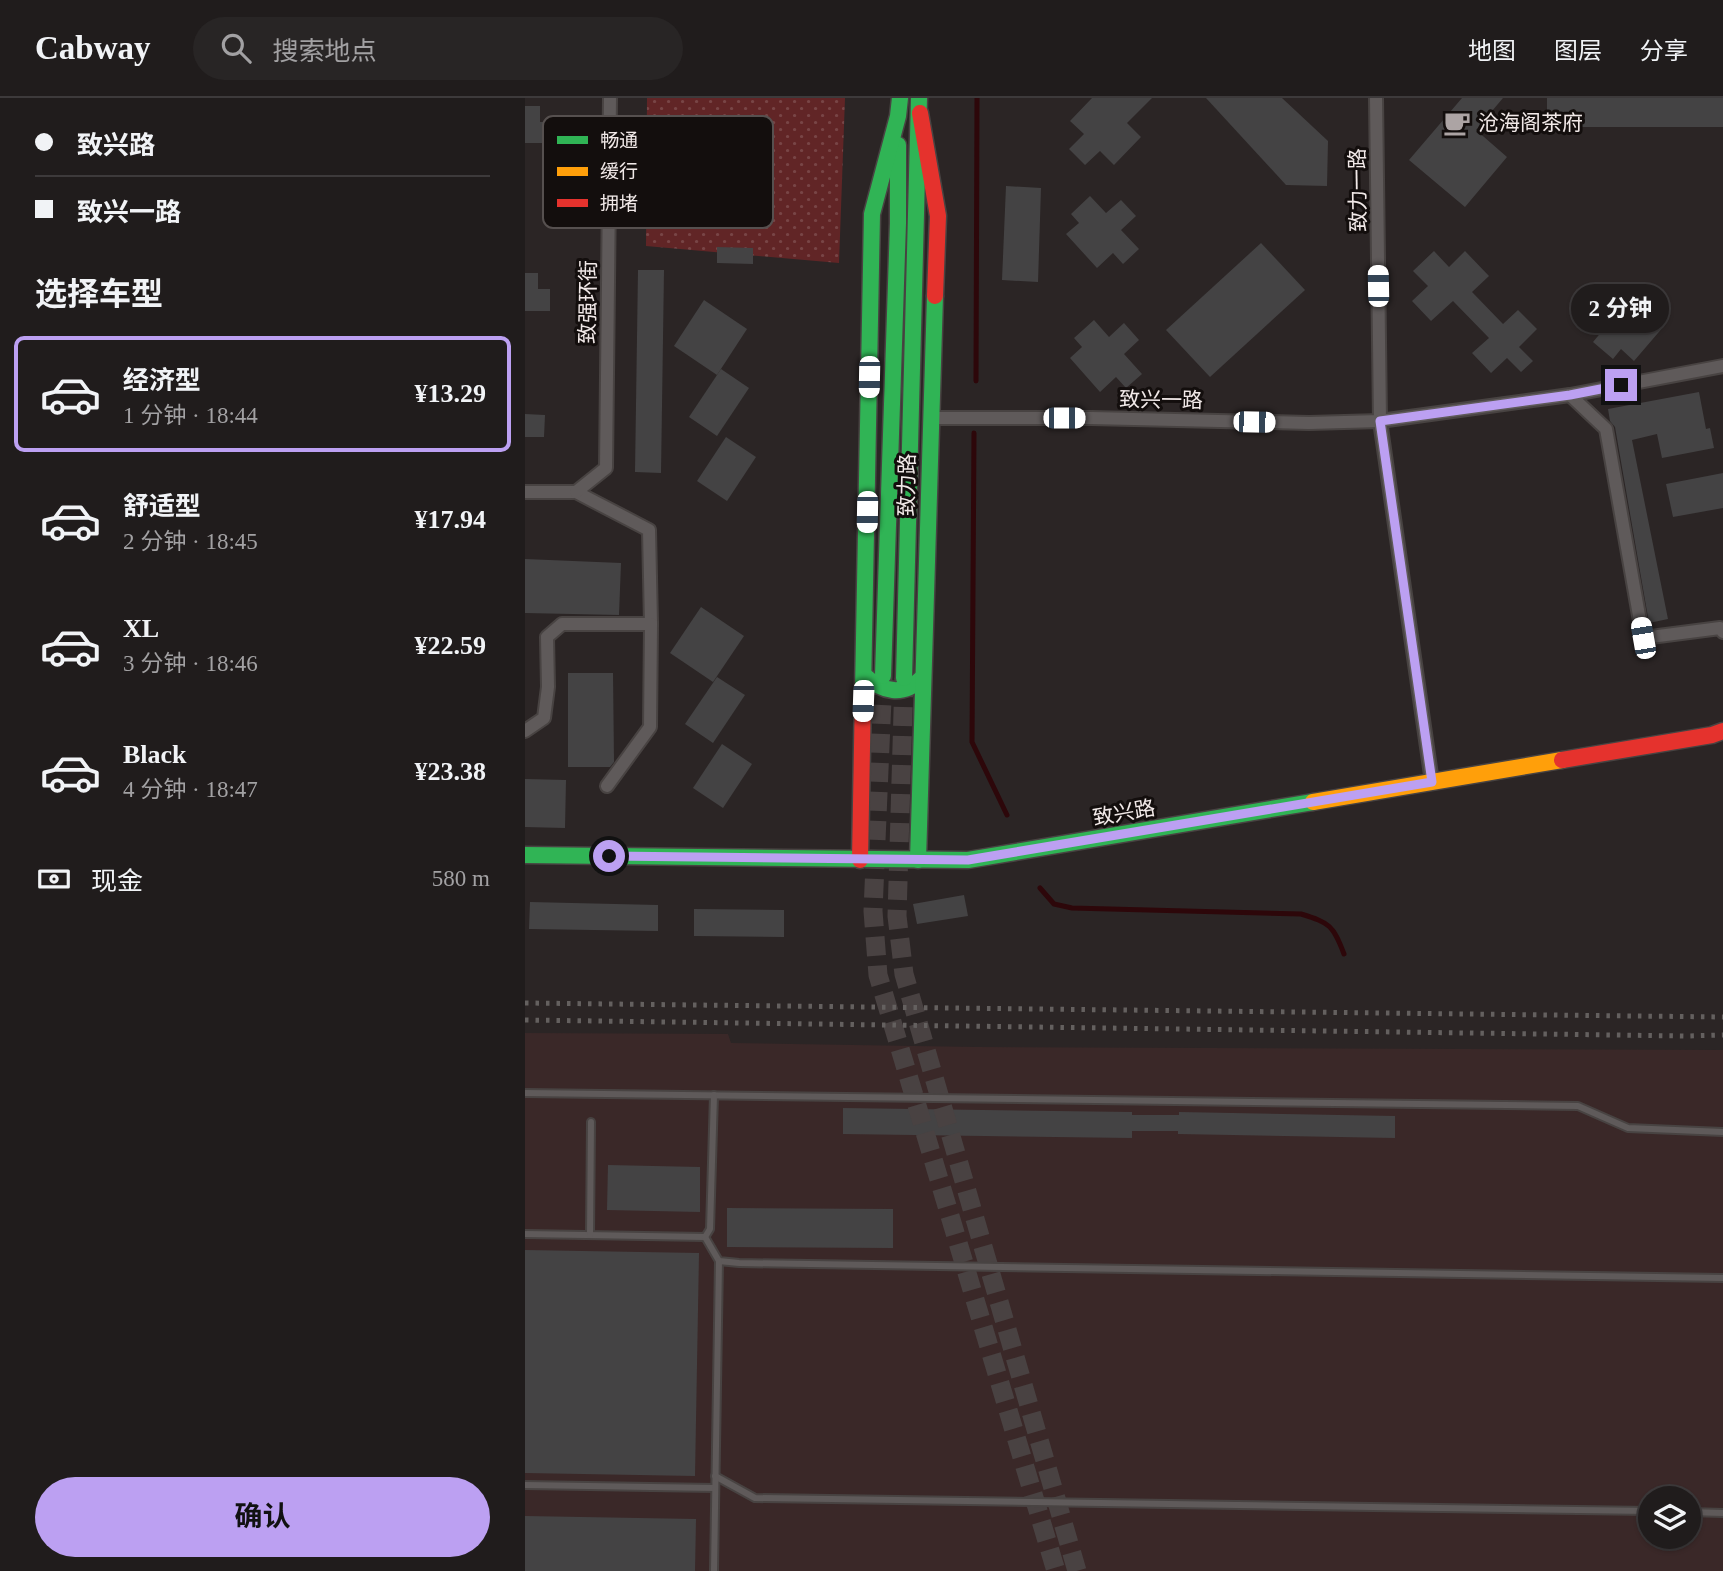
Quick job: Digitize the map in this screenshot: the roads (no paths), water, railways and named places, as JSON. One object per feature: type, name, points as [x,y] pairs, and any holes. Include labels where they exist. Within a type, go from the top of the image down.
[{"type":"street","name":"致强环街","points":[[610,98],[610,116]]},
{"type":"street","name":"致力路","points":[[883,676],[900,98]]},
{"type":"street","name":"致力一路","points":[[1376,98],[1380,421],[1432,782]]},
{"type":"street","name":"致力路","points":[[918,860],[938,216],[919,106]]},
{"type":"street","name":"致力路","points":[[904,678],[919,106]]},
{"type":"street","name":"致力路","points":[[860,860],[872,214],[898,116]]},
{"type":"street","name":"致强环街","points":[[576,492],[606,468],[609,228]]},
{"type":"street","name":"致兴一路","points":[[930,418],[1104,418],[1309,423],[1380,421],[1570,395],[1723,366]]},
{"type":"street","points":[[1570,395],[1606,429],[1643,638],[1720,628],[1723,632]]},
{"type":"street","points":[[525,492],[576,492],[649,530],[650,727],[607,786]]},
{"type":"street","points":[[525,731],[544,718],[548,687],[547,637],[562,624],[651,624]]},
{"type":"street","points":[[864,675],[880,689],[894,692],[916,686],[924,676]]},
{"type":"street","name":"致兴路","points":[[525,855],[968,860],[1723,731]]},
{"type":"lane","points":[[525,1093],[1578,1106],[1628,1128],[1723,1132]]},
{"type":"lane","points":[[705,1237],[711,1229],[714,1095]]},
{"type":"lane","points":[[590,1235],[591,1122]]},
{"type":"lane","points":[[525,1234],[705,1237]]},
{"type":"lane","points":[[705,1237],[719,1261],[714,1571]]},
{"type":"lane","points":[[719,1261],[739,1264],[1723,1278]]},
{"type":"lane","points":[[715,1476],[755,1498],[1638,1511]]},
{"type":"lane","points":[[525,1485],[715,1488]]},
{"type":"lane","points":[[1701,1512],[1723,1513]]},
{"type":"waterway","points":[[976,381],[977,98]]},
{"type":"waterway","points":[[974,433],[972,742],[1007,815]]},
{"type":"waterway","points":[[1040,888],[1054,904],[1072,908],[1301,914],[1329,926],[1344,954]]},
{"type":"tunnel","points":[[883,676],[873,911],[878,975],[1056,1571]]},
{"type":"tunnel","points":[[904,678],[897,916],[904,974],[1077,1571]]},
{"type":"railway","points":[[525,1003],[1723,1017]]},
{"type":"railway","points":[[525,1020],[1723,1035]]},
{"type":"place","name":"沧海阁茶府","points":[[1457,123]]}]
